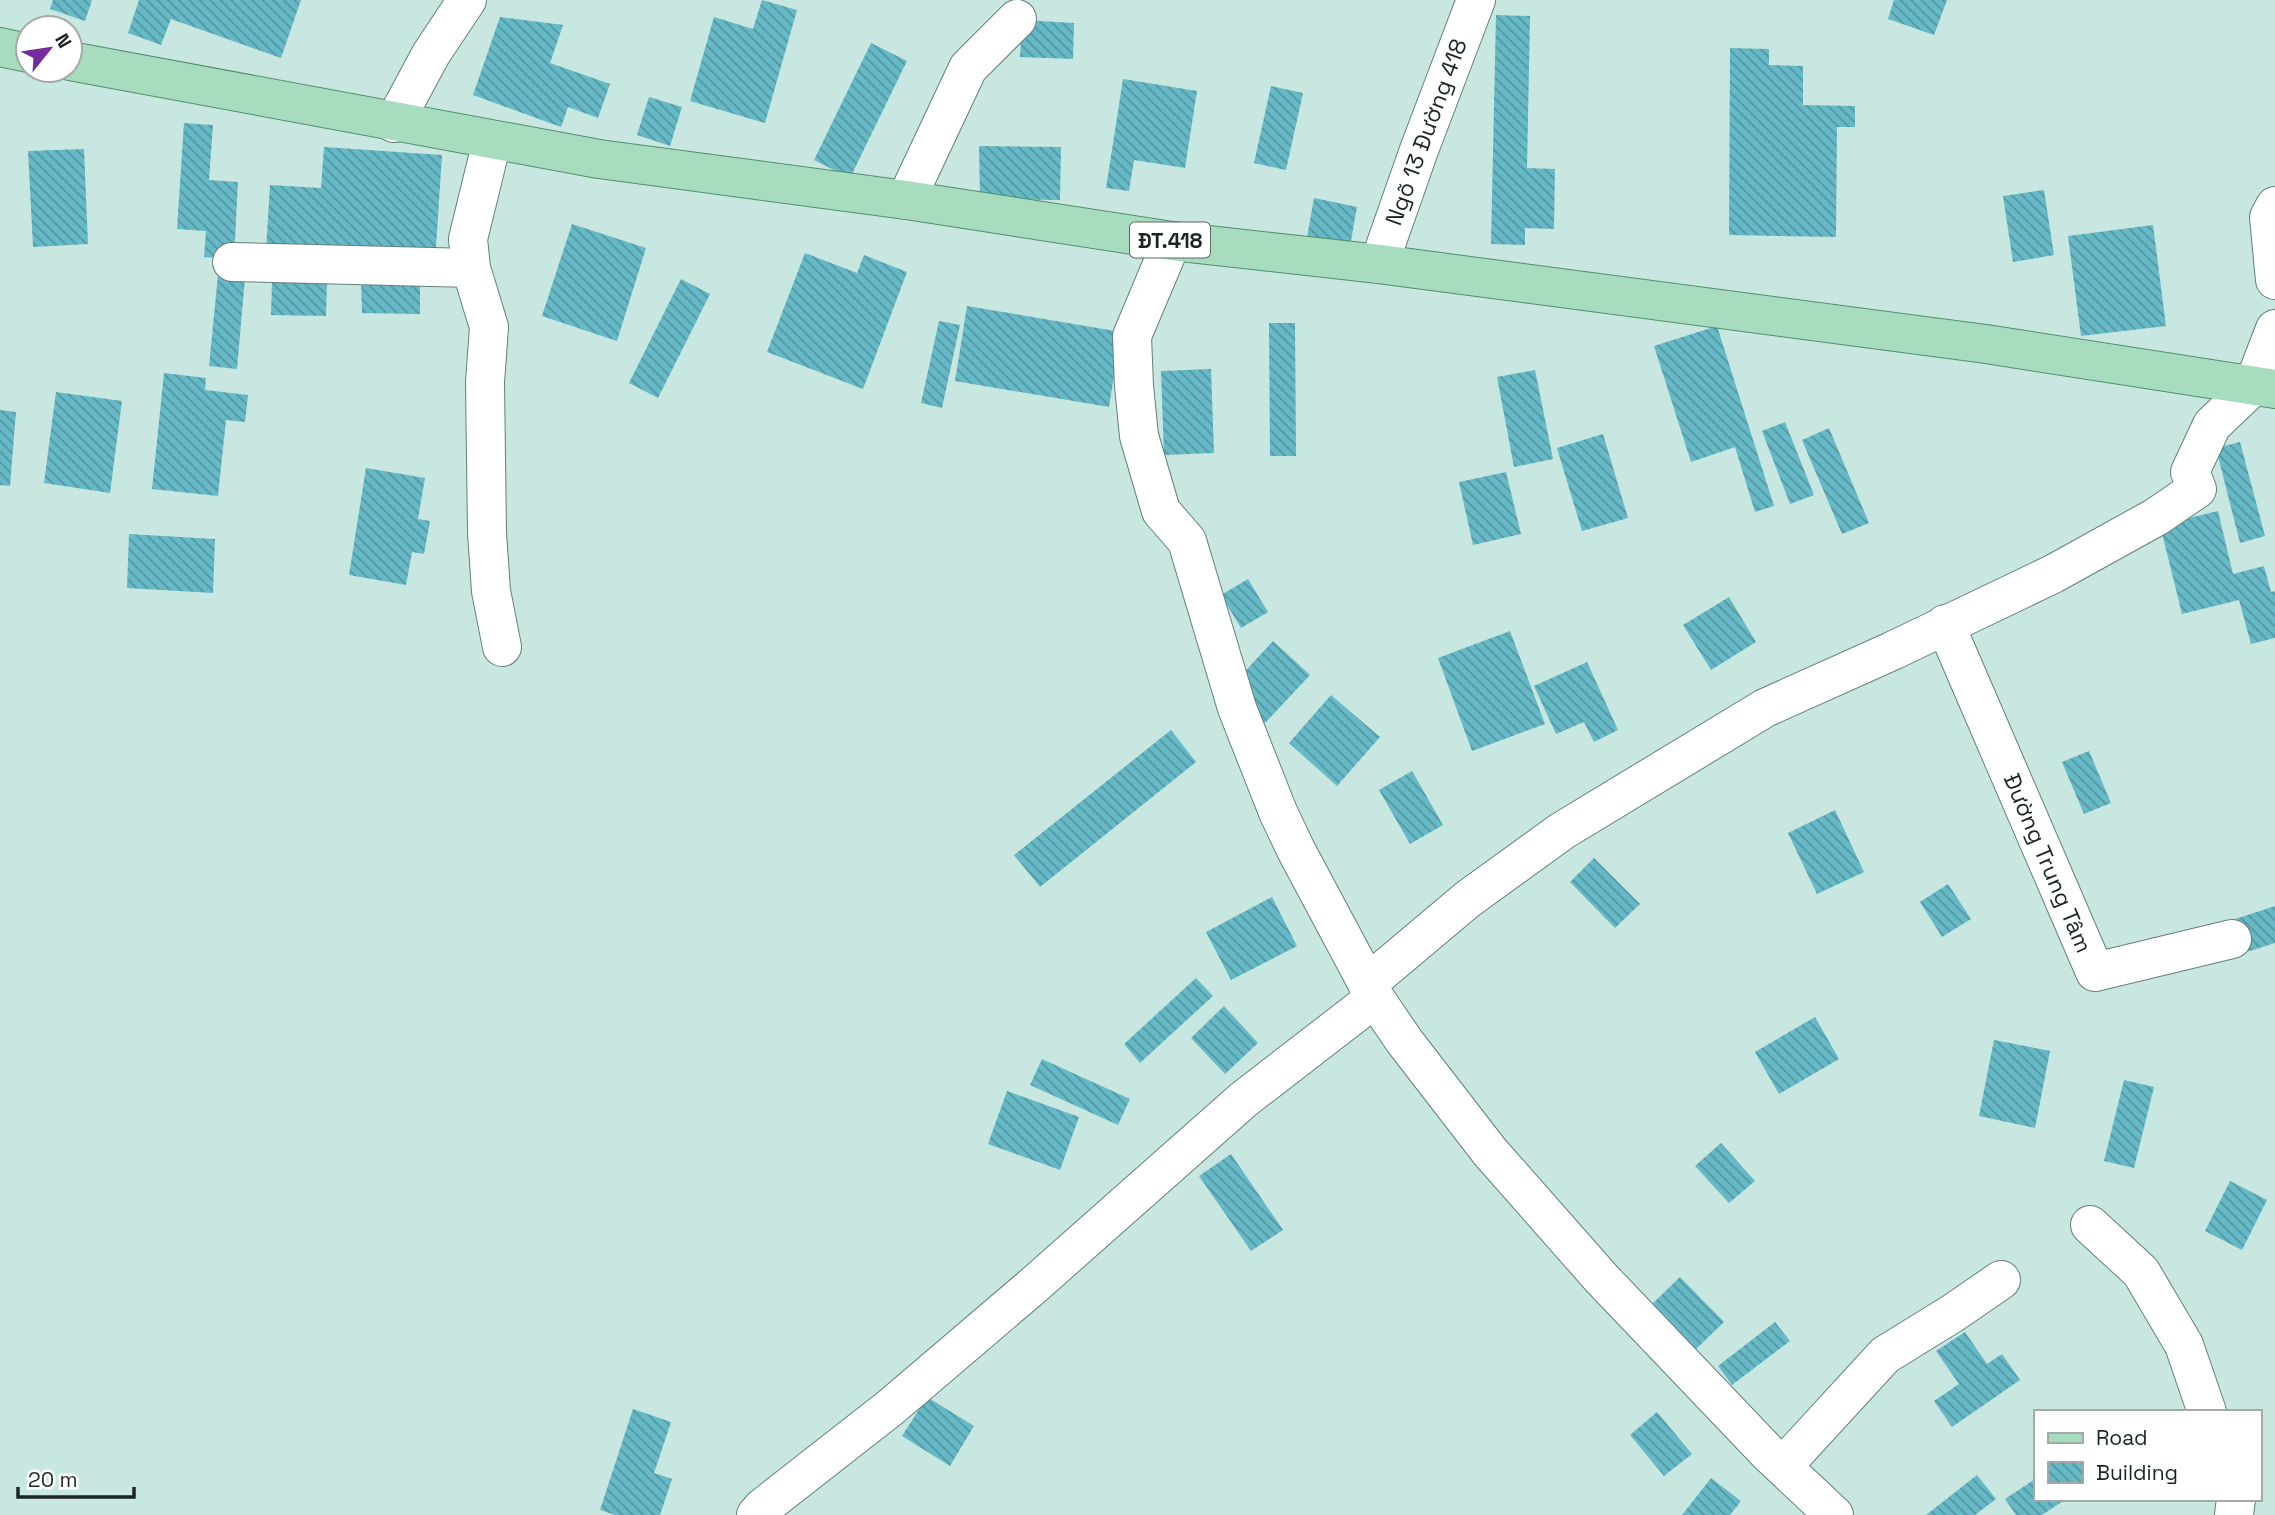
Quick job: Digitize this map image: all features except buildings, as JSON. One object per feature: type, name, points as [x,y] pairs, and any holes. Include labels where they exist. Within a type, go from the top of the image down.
[{"type":"main road","name":"ĐT.418","points":[[84,64],[598,159],[906,200],[1172,241],[1379,264],[1986,344],[2264,388]]},
{"type":"street","points":[[394,122],[431,54],[467,0]]},
{"type":"street","name":"Ngõ 13 Đường 418","points":[[1379,264],[1423,137],[1476,0]]},
{"type":"street","points":[[906,200],[968,68],[1017,19]]},
{"type":"street","points":[[492,141],[468,239],[471,268],[489,327],[485,382],[487,533],[491,591],[502,647]]},
{"type":"street","points":[[2275,206],[2269,217],[2275,280]]},
{"type":"street","points":[[1172,241],[1132,336],[1134,386],[1142,447],[1161,510],[1187,541],[1237,708],[1296,850],[1371,991],[1405,1042],[1460,1114],[1546,1218],[1674,1355],[1834,1515]]},
{"type":"street","points":[[232,262],[471,268]]},
{"type":"street","points":[[756,1515],[891,1407],[1014,1303],[1243,1100],[1371,991],[1468,899],[1562,831],[1765,708],[2053,574],[2156,517],[2197,489],[2190,472],[2212,425],[2264,388],[2275,329]]},
{"type":"street","name":"Đường Trung Tâm","points":[[1945,624],[2095,972],[2232,939]]},
{"type":"street","points":[[2090,1225],[2141,1272],[2184,1345],[2206,1410]]},
{"type":"street","points":[[1783,1466],[1885,1354],[2001,1280]]}]
